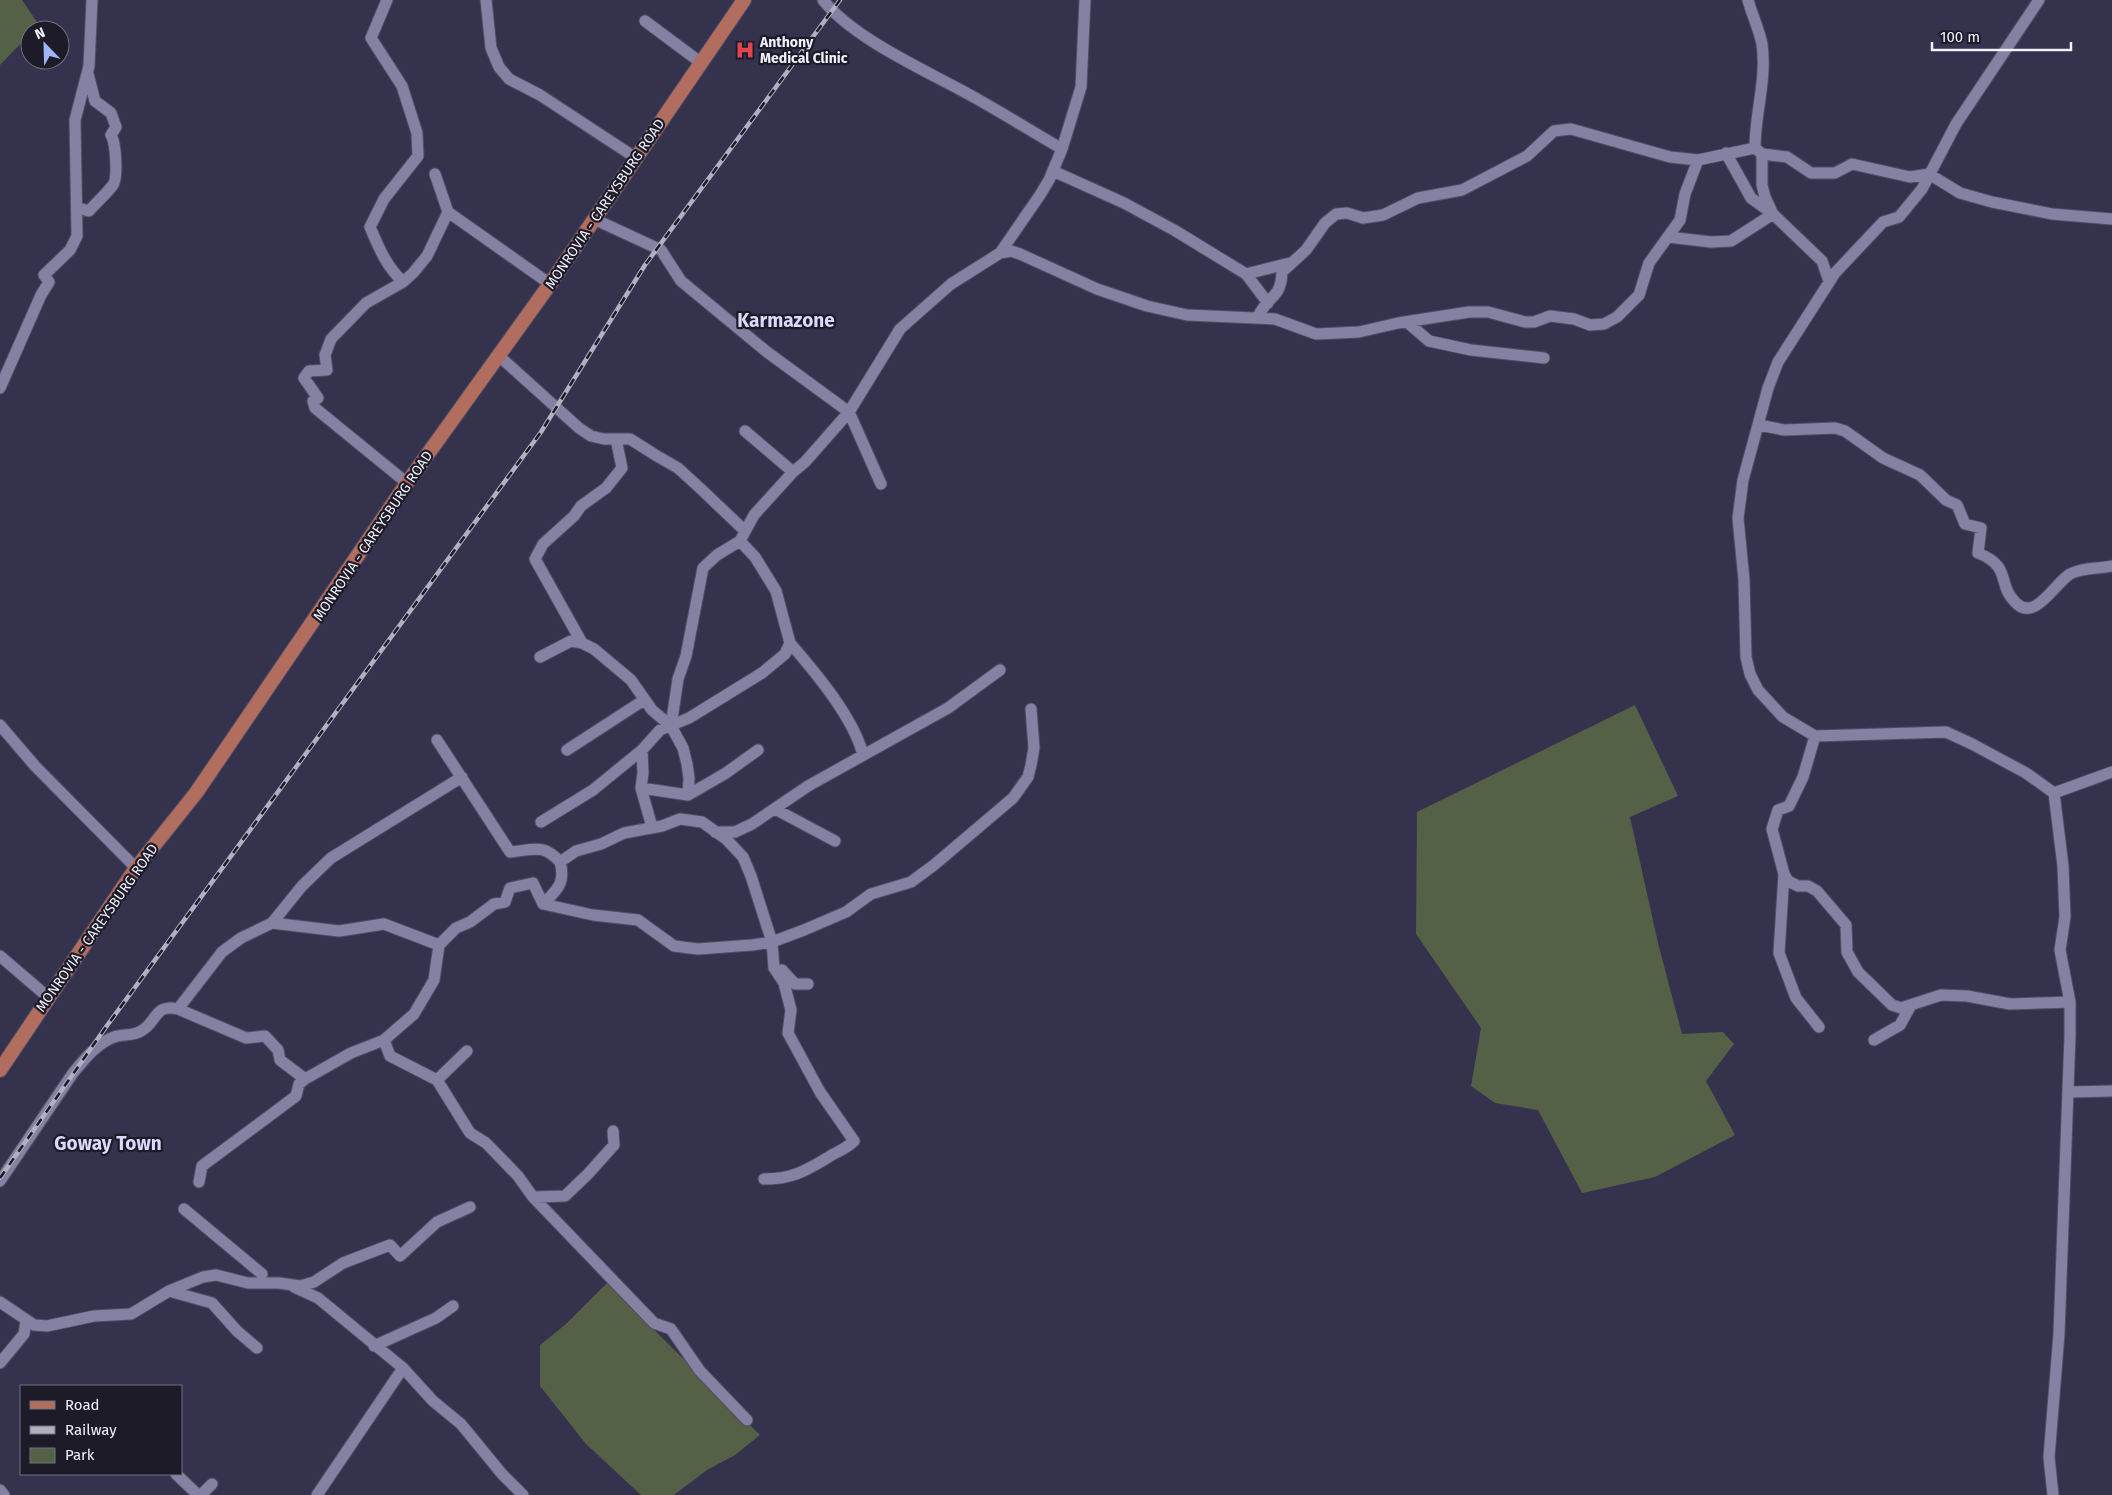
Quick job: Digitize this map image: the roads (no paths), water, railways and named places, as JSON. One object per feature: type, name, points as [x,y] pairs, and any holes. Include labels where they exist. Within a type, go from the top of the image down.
[{"type":"main road","name":"MONROVIA - CAREYSBURG ROAD","points":[[0,1070],[136,868],[196,793],[407,483],[550,284],[744,0]]},
{"type":"street","points":[[0,388],[41,294],[49,282],[44,274],[74,244],[77,236],[78,208],[74,163],[75,120],[88,73],[92,0]]},
{"type":"street","points":[[387,0],[387,4],[371,38],[402,86],[417,133],[418,156],[384,199],[370,227],[383,258],[391,270],[404,282]]},
{"type":"street","points":[[486,0],[491,48],[499,67],[508,79],[548,101],[636,158]]},
{"type":"street","points":[[823,0],[832,11],[887,50],[1062,148]]},
{"type":"street","points":[[1000,253],[1040,195],[1053,171],[1062,148],[1081,87],[1085,0]]},
{"type":"street","points":[[1748,0],[1762,44],[1763,78],[1755,124],[1762,185],[1773,214]]},
{"type":"street","points":[[2040,0],[1974,96],[1929,174],[1922,190],[1899,217],[1883,222],[1829,281],[1778,362],[1768,388],[1743,480],[1738,518],[1744,580],[1746,657],[1750,674],[1758,690],[1783,717],[1815,736],[1946,732],[2026,773],[2054,793],[2063,866],[2065,917],[2060,950],[2070,1002],[2069,1092],[2058,1344],[2049,1457],[2054,1495]]},
{"type":"street","points":[[645,21],[700,62]]},
{"type":"street","points":[[78,208],[89,211],[112,185],[115,176],[115,142],[111,135],[116,127],[111,113],[95,100],[88,73]]},
{"type":"street","points":[[1258,317],[1282,287],[1282,272],[1290,262],[1306,250],[1325,223],[1336,214],[1347,213],[1363,218],[1383,215],[1418,198],[1462,190],[1527,156],[1554,131],[1571,129],[1670,157],[1698,160],[1726,153],[1758,151],[1787,157],[1811,173],[1835,173],[1852,164],[1910,177],[1929,174],[1960,193],[1992,202],[2052,214],[2112,219]]},
{"type":"street","points":[[1726,153],[1751,198],[1773,214],[1822,261],[1829,281]]},
{"type":"street","points":[[671,726],[678,679],[686,656],[703,568],[717,554],[742,536],[754,515],[793,472],[806,462],[849,412],[886,351],[905,324],[951,284],[1000,253],[1011,251],[1020,254],[1098,289],[1168,311],[1223,318],[1258,317],[1292,324],[1316,334],[1339,335],[1469,312],[1488,312],[1526,322],[1534,322],[1550,316],[1574,319],[1590,325],[1604,324],[1617,317],[1638,295],[1649,263],[1680,220],[1685,194],[1698,160]]},
{"type":"street","points":[[1053,171],[1124,203],[1174,230],[1246,274],[1268,303]]},
{"type":"street","points":[[435,174],[448,212],[550,284]]},
{"type":"street","points":[[407,483],[315,408],[313,401],[318,398],[304,378],[309,371],[327,370],[326,347],[331,339],[366,303],[404,282],[427,256],[448,212]]},
{"type":"street","points":[[1668,237],[1711,242],[1731,241],[1773,214]]},
{"type":"street","points":[[594,219],[661,250],[681,281],[768,352],[849,412],[881,484]]},
{"type":"street","points":[[1246,274],[1290,262]]},
{"type":"street","points":[[1407,322],[1429,341],[1471,350],[1544,358]]},
{"type":"street","points":[[499,356],[579,428],[591,436],[616,440],[630,439],[678,468],[742,536],[776,590],[790,643],[812,668],[837,704],[860,745],[863,755]]},
{"type":"street","points":[[1759,425],[1784,430],[1835,428],[1862,441],[1883,458],[1920,475],[1946,500],[1957,505],[1965,524],[1981,528],[1978,553],[1995,561],[2002,570],[2009,593],[2014,601],[2024,609],[2037,605],[2071,573],[2088,568],[2112,566]]},
{"type":"street","points":[[744,431],[793,472]]},
{"type":"street","points":[[582,643],[536,559],[543,544],[574,516],[581,506],[606,488],[622,468],[616,440]]},
{"type":"street","points":[[540,657],[571,641],[582,643],[594,649],[631,680],[644,700],[671,726],[683,748],[689,778],[688,795]]},
{"type":"street","points":[[541,822],[593,790],[642,750],[660,730],[689,718],[762,674],[785,654],[790,643]]},
{"type":"street","points":[[715,832],[735,832],[752,824],[808,786],[948,708],[1000,670]]},
{"type":"street","points":[[567,750],[644,700]]},
{"type":"street","points":[[543,904],[593,915],[638,920],[674,946],[698,949],[772,942],[846,912],[871,894],[911,882],[1013,798],[1028,777],[1031,765],[1034,748],[1031,709]]},
{"type":"street","points":[[0,725],[35,766],[136,868]]},
{"type":"street","points":[[1815,736],[1793,799],[1789,806],[1778,810],[1772,829],[1784,874],[1788,881],[1798,886],[1808,886],[1816,891],[1846,924],[1847,952],[1858,972],[1892,1005],[1901,1008],[1910,1007],[1941,995],[1968,996],[2010,1004],[2070,1002]]},
{"type":"street","points":[[437,740],[510,852],[542,848],[551,852],[560,862],[564,875],[562,880],[556,891],[543,904]]},
{"type":"street","points":[[642,750],[643,773],[641,788],[652,827]]},
{"type":"street","points":[[641,788],[688,795],[726,773],[758,750]]},
{"type":"street","points":[[2054,793],[2112,772]]},
{"type":"street","points":[[178,1009],[222,952],[241,938],[272,923],[302,886],[331,858],[462,777]]},
{"type":"street","points":[[775,809],[835,841]]},
{"type":"street","points":[[560,862],[576,851],[601,844],[624,833],[680,819],[702,822],[726,839],[743,857],[772,942],[774,968],[784,983],[791,1010],[788,1033],[820,1092],[854,1141],[846,1150],[828,1157],[815,1167],[798,1175],[764,1179]]},
{"type":"street","points":[[1784,874],[1779,952],[1796,998],[1819,1027]]},
{"type":"street","points":[[199,1182],[202,1166],[296,1096],[299,1084],[305,1078],[351,1053],[384,1040],[414,1014],[434,980],[439,945],[456,928],[470,922],[494,904],[505,902],[510,888],[533,883],[543,904]]},
{"type":"street","points":[[272,923],[339,931],[384,924],[439,945]]},
{"type":"street","points":[[0,956],[49,998]]},
{"type":"street","points":[[774,968],[781,969],[795,984],[808,984]]},
{"type":"street","points":[[0,1181],[72,1073],[92,1052],[114,1037],[141,1031],[160,1010],[172,1007],[246,1038],[265,1036],[278,1050],[280,1060],[305,1078]]},
{"type":"street","points":[[1874,1040],[1900,1025],[1910,1007]]},
{"type":"street","points":[[384,1040],[390,1056],[437,1080],[470,1133],[486,1143],[518,1176],[533,1197],[654,1323],[671,1329],[700,1371],[746,1420]]},
{"type":"street","points":[[437,1080],[468,1051]]},
{"type":"street","points":[[2069,1092],[2112,1091]]},
{"type":"street","points":[[533,1197],[555,1198],[571,1192],[614,1145],[612,1132]]},
{"type":"street","points":[[0,1302],[34,1325],[47,1326],[94,1316],[131,1314],[169,1291],[203,1277],[216,1275],[248,1283],[300,1286],[314,1282],[343,1263],[390,1245],[400,1256],[437,1222],[470,1207]]},
{"type":"street","points":[[184,1209],[262,1274]]},
{"type":"street","points":[[290,1285],[318,1298],[403,1368],[433,1401],[461,1424],[502,1474],[523,1495]]},
{"type":"street","points":[[169,1291],[212,1303],[238,1332],[257,1348]]},
{"type":"street","points":[[374,1346],[436,1318],[453,1306]]},
{"type":"street","points":[[0,1363],[24,1334],[26,1320]]},
{"type":"street","points":[[317,1495],[403,1368]]},
{"type":"street","points":[[177,1475],[200,1495],[212,1484]]},
{"type":"street","points":[[0,1490],[4,1495]]},
{"type":"railway","points":[[0,1178],[106,1027],[541,432],[645,265],[840,0]]},
{"type":"place","name":"Anthony Medical Clinic","points":[[745,50]]},
{"type":"district","name":"Karmazone","points":[[786,320]]},
{"type":"district","name":"Goway Town","points":[[108,1143]]}]
